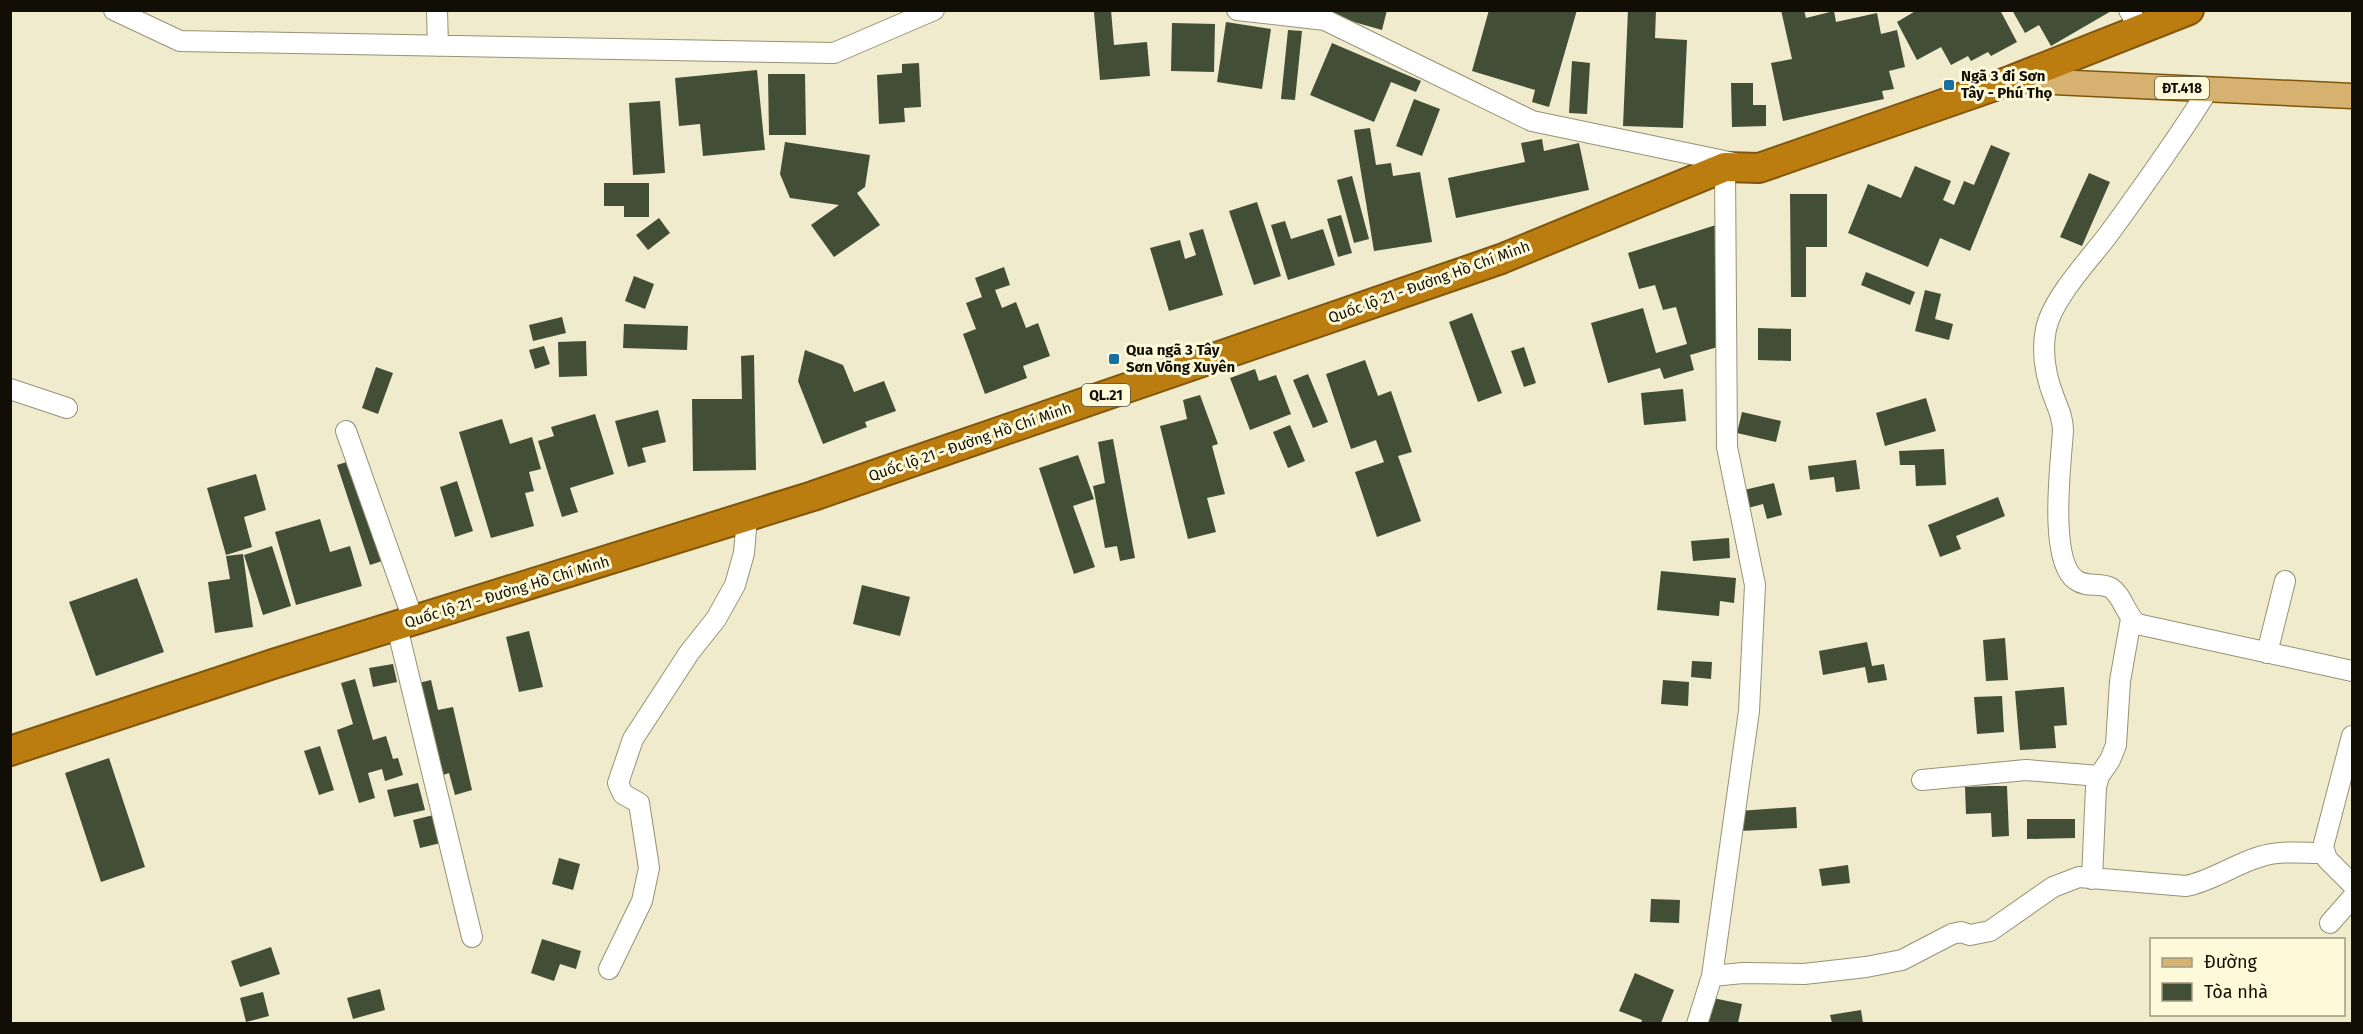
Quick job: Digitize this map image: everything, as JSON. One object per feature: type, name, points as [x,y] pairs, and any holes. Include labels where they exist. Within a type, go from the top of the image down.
[{"type":"highway","name":"Quốc lộ 21 - Đường Hồ Chí Minh","points":[[10,751],[273,664],[824,492],[1501,259],[1725,167],[1759,168],[2012,80],[2135,21],[2189,10]]},
{"type":"main road","name":"ĐT.418","points":[[2012,80],[2352,96]]},
{"type":"street","points":[[114,10],[180,41],[834,53],[931,11]]},
{"type":"street","points":[[437,10],[438,46]]},
{"type":"street","points":[[1237,10],[1325,20],[1532,121],[1759,168]]},
{"type":"street","points":[[2208,90],[2169,152],[2063,293],[2046,328],[2043,351],[2045,369],[2061,414],[2063,429],[2059,456],[2058,534],[2067,571],[2076,581],[2112,588],[2131,619],[2137,624],[2352,671]]},
{"type":"street","points":[[1697,1023],[1712,976],[1749,711],[1755,585],[1727,447],[1725,167]]},
{"type":"street","points":[[10,389],[67,408]]},
{"type":"street","points":[[346,431],[406,624],[472,937]]},
{"type":"street","points":[[609,969],[642,901],[649,868],[639,802],[623,794],[618,783],[633,739],[689,653],[716,619],[735,585],[744,553],[747,517]]},
{"type":"street","points":[[2267,652],[2285,581]]},
{"type":"street","points":[[2092,879],[2096,787],[2099,776],[2110,760],[2116,745],[2120,681],[2131,619]]},
{"type":"street","points":[[2352,736],[2323,847],[2324,853],[2352,884]]},
{"type":"street","points":[[1922,780],[2026,770],[2099,776]]},
{"type":"street","points":[[1712,976],[1743,973],[1804,974],[1866,967],[1902,960],[1952,934],[1961,932],[1970,935],[1990,931],[2053,887],[2079,877],[2186,886],[2202,883],[2258,857],[2276,853],[2324,853]]},
{"type":"street","points":[[2330,923],[2352,898]]},
{"type":"building","points":[[1111,10],[1114,45],[1147,42],[1150,76],[1100,80],[1094,12]]},
{"type":"building","points":[[1312,10],[1387,10],[1382,30]]},
{"type":"building","points":[[1489,10],[1577,10],[1549,107],[1532,102],[1535,90],[1472,71]]},
{"type":"building","points":[[1628,10],[1656,10],[1655,38],[1687,40],[1683,128],[1623,126]]},
{"type":"building","points":[[1781,10],[1804,10],[1806,18],[1834,11],[1836,22],[1877,13],[1881,34],[1897,30],[1905,67],[1889,71],[1894,89],[1882,91],[1884,99],[1783,121],[1771,63],[1792,59]]},
{"type":"building","points":[[1917,10],[2000,10],[2017,42],[1991,56],[1988,52],[1971,61],[1968,56],[1951,65],[1941,47],[1917,60],[1897,22]]},
{"type":"building","points":[[2012,10],[2113,10],[2051,46],[2039,25],[2025,33]]},
{"type":"building","points":[[1226,22],[1271,29],[1262,89],[1217,82]]},
{"type":"building","points":[[1172,23],[1215,24],[1214,72],[1171,71]]},
{"type":"building","points":[[1288,30],[1302,31],[1295,100],[1281,99]]},
{"type":"building","points":[[1332,43],[1421,81],[1416,92],[1391,82],[1374,122],[1310,95]]},
{"type":"building","points":[[1572,61],[1590,63],[1587,114],[1569,113]]},
{"type":"building","points":[[919,63],[921,107],[904,108],[905,122],[879,124],[877,75],[902,73],[902,64]]},
{"type":"building","points":[[757,70],[765,150],[703,156],[700,124],[679,126],[675,78]]},
{"type":"building","points":[[768,74],[805,74],[806,135],[769,135]]},
{"type":"building","points":[[1731,83],[1753,83],[1753,105],[1766,105],[1766,126],[1732,127]]},
{"type":"building","points":[[1414,99],[1440,109],[1422,156],[1396,146]]},
{"type":"building","points":[[660,101],[665,173],[633,175],[629,103]]},
{"type":"building","points":[[1370,128],[1376,165],[1391,163],[1393,176],[1420,172],[1432,242],[1374,251],[1354,130]]},
{"type":"building","points":[[1542,139],[1544,151],[1579,143],[1589,190],[1456,218],[1448,178],[1525,162],[1521,143]]},
{"type":"building","points":[[785,142],[870,155],[865,187],[857,193],[880,225],[834,257],[811,225],[839,205],[790,198],[780,174]]},
{"type":"building","points":[[1991,145],[2010,153],[1970,251],[1940,238],[1928,267],[1848,233],[1868,184],[1901,198],[1915,166],[1951,181],[1943,200],[1954,205],[1964,181],[1974,185]]},
{"type":"building","points":[[2089,173],[2110,182],[2082,246],[2060,237]]},
{"type":"building","points":[[1352,176],[1369,239],[1354,243],[1337,180]]},
{"type":"building","points":[[604,183],[649,183],[649,217],[624,217],[624,206],[604,206]]},
{"type":"building","points":[[1790,194],[1827,194],[1827,247],[1806,247],[1806,297],[1791,297]]},
{"type":"building","points":[[1257,202],[1281,276],[1254,285],[1229,211]]},
{"type":"building","points":[[1341,215],[1352,253],[1338,257],[1327,219]]},
{"type":"building","points":[[659,218],[670,233],[648,250],[636,235]]},
{"type":"building","points":[[1285,221],[1291,239],[1323,229],[1335,265],[1288,280],[1271,225]]},
{"type":"building","points":[[1716,225],[1716,328],[1721,346],[1690,355],[1694,370],[1664,379],[1660,368],[1608,383],[1591,323],[1643,308],[1656,353],[1687,344],[1676,307],[1663,310],[1655,285],[1639,289],[1628,253]]},
{"type":"building","points":[[1203,229],[1223,295],[1169,311],[1150,248],[1180,240],[1185,259],[1196,255],[1189,233]]},
{"type":"building","points":[[1004,267],[1010,285],[995,290],[1002,308],[1016,302],[1026,328],[1038,323],[1050,356],[1023,366],[1027,378],[985,394],[963,334],[976,329],[966,303],[982,297],[975,278]]},
{"type":"building","points":[[1866,272],[1915,292],[1910,305],[1861,285]]},
{"type":"building","points":[[634,276],[654,284],[645,309],[625,301]]},
{"type":"building","points":[[1925,290],[1941,294],[1935,319],[1953,324],[1949,340],[1915,331]]},
{"type":"building","points":[[1472,313],[1502,393],[1478,402],[1449,322]]},
{"type":"building","points":[[562,317],[566,333],[533,341],[529,325]]},
{"type":"building","points":[[624,324],[688,326],[687,350],[623,348]]},
{"type":"building","points":[[1758,328],[1791,329],[1791,361],[1758,360]]},
{"type":"building","points":[[586,341],[587,376],[559,377],[558,342]]},
{"type":"building","points":[[544,346],[550,364],[535,369],[529,350]]},
{"type":"building","points":[[1524,347],[1536,383],[1524,387],[1511,351]]},
{"type":"building","points":[[805,350],[843,365],[854,392],[884,381],[896,411],[865,422],[867,427],[823,444],[798,381]]},
{"type":"building","points":[[754,355],[756,470],[693,471],[692,399],[742,399],[741,356]]},
{"type":"building","points":[[1365,360],[1378,396],[1391,391],[1412,452],[1398,456],[1421,521],[1377,537],[1355,472],[1384,462],[1376,440],[1351,449],[1326,374]]},
{"type":"building","points":[[376,367],[393,373],[378,414],[362,408]]},
{"type":"building","points":[[1255,369],[1259,381],[1276,375],[1291,414],[1250,430],[1230,378]]},
{"type":"building","points":[[1308,374],[1328,422],[1313,428],[1293,380]]},
{"type":"building","points":[[1683,389],[1686,421],[1644,425],[1641,393]]},
{"type":"building","points":[[1200,395],[1218,444],[1212,446],[1225,494],[1207,498],[1216,532],[1188,539],[1160,426],[1187,419],[1183,400]]},
{"type":"building","points":[[1926,398],[1936,431],[1885,446],[1876,413]]},
{"type":"building","points":[[658,410],[666,442],[642,448],[646,462],[628,467],[615,421]]},
{"type":"building","points":[[1742,412],[1781,421],[1776,442],[1737,433]]},
{"type":"building","points":[[595,414],[614,474],[570,488],[578,512],[562,517],[538,441],[554,436],[551,427]]},
{"type":"building","points":[[502,419],[510,444],[532,437],[541,469],[529,472],[534,491],[525,493],[534,526],[491,538],[459,432]]},
{"type":"building","points":[[1290,425],[1305,461],[1288,468],[1273,432]]},
{"type":"building","points":[[1113,439],[1135,558],[1120,561],[1117,546],[1105,548],[1093,486],[1105,483],[1098,442]]},
{"type":"building","points":[[1944,449],[1946,485],[1916,486],[1915,465],[1900,465],[1899,451]]},
{"type":"building","points":[[1078,455],[1094,499],[1073,506],[1095,567],[1074,574],[1039,468]]},
{"type":"building","points":[[353,460],[385,560],[370,565],[337,465]]},
{"type":"building","points":[[1856,460],[1860,489],[1836,492],[1834,477],[1810,480],[1808,466]]},
{"type":"building","points":[[256,474],[266,510],[244,517],[252,547],[226,555],[207,488]]},
{"type":"building","points":[[457,481],[473,531],[455,537],[440,487]]},
{"type":"building","points":[[1774,483],[1782,515],[1767,519],[1763,504],[1748,508],[1744,490]]},
{"type":"building","points":[[1998,497],[2005,516],[1956,536],[1961,549],[1940,557],[1928,525]]},
{"type":"building","points":[[320,519],[330,552],[350,546],[362,586],[296,605],[275,532]]},
{"type":"building","points":[[1729,538],[1730,558],[1693,561],[1691,541]]},
{"type":"building","points":[[272,546],[291,606],[263,615],[244,555]]},
{"type":"building","points":[[243,554],[253,627],[215,633],[208,582],[230,579],[226,556]]},
{"type":"building","points":[[1661,571],[1736,578],[1734,603],[1720,601],[1719,616],[1657,610]]},
{"type":"building","points":[[137,578],[164,652],[96,676],[69,602]]},
{"type":"building","points":[[862,585],[910,597],[900,636],[853,624]]},
{"type":"building","points":[[529,631],[543,687],[519,692],[506,637]]},
{"type":"building","points":[[2005,638],[2008,680],[1986,681],[1983,640]]},
{"type":"building","points":[[1867,642],[1872,666],[1884,664],[1887,680],[1868,683],[1865,667],[1823,675],[1819,651]]},
{"type":"building","points":[[1692,661],[1712,662],[1711,679],[1691,677]]},
{"type":"building","points":[[393,664],[397,682],[373,687],[369,668]]},
{"type":"building","points":[[355,679],[373,740],[386,736],[393,759],[398,758],[403,775],[385,781],[382,769],[368,773],[375,798],[359,803],[337,730],[353,724],[341,683]]},
{"type":"building","points":[[431,680],[438,710],[453,707],[472,790],[455,795],[449,773],[443,775],[414,684]]},
{"type":"building","points":[[1663,680],[1689,682],[1688,706],[1661,704]]},
{"type":"building","points":[[2064,687],[2067,725],[2054,726],[2056,748],[2020,750],[2015,691]]},
{"type":"building","points":[[2002,696],[2004,732],[1977,734],[1974,697]]},
{"type":"building","points":[[320,746],[334,790],[319,795],[304,751]]},
{"type":"building","points":[[109,758],[145,867],[101,882],[65,773]]},
{"type":"building","points":[[418,783],[425,810],[394,817],[387,790]]},
{"type":"building","points":[[2007,786],[2009,836],[1992,837],[1991,813],[1966,814],[1965,787]]},
{"type":"building","points":[[1796,807],[1797,828],[1740,831],[1739,811]]},
{"type":"building","points":[[438,814],[445,842],[420,848],[413,820]]},
{"type":"building","points":[[2027,819],[2075,819],[2075,838],[2027,839]]},
{"type":"building","points":[[559,858],[580,864],[573,890],[552,884]]},
{"type":"building","points":[[1848,865],[1850,883],[1822,886],[1819,869]]},
{"type":"building","points":[[1651,899],[1680,900],[1679,923],[1650,922]]},
{"type":"building","points":[[542,939],[581,951],[576,969],[560,964],[554,981],[531,973]]},
{"type":"building","points":[[271,947],[280,974],[240,987],[231,961]]},
{"type":"building","points":[[1635,973],[1674,990],[1661,1023],[1641,1023],[1642,1020],[1619,1011]]},
{"type":"building","points":[[380,989],[385,1010],[353,1019],[347,998]]},
{"type":"building","points":[[263,992],[269,1016],[246,1022],[240,998]]},
{"type":"building","points":[[1708,997],[1742,1004],[1738,1023],[1703,1023]]},
{"type":"building","points":[[1861,1010],[1863,1023],[1832,1023],[1830,1015]]},
{"type":"place","name":"Ngã 3 đi Sơn Tây - Phú Thọ","points":[[1949,85]]},
{"type":"place","name":"Qua ngã 3 Tây Sơn Võng Xuyên","points":[[1114,359]]}]
